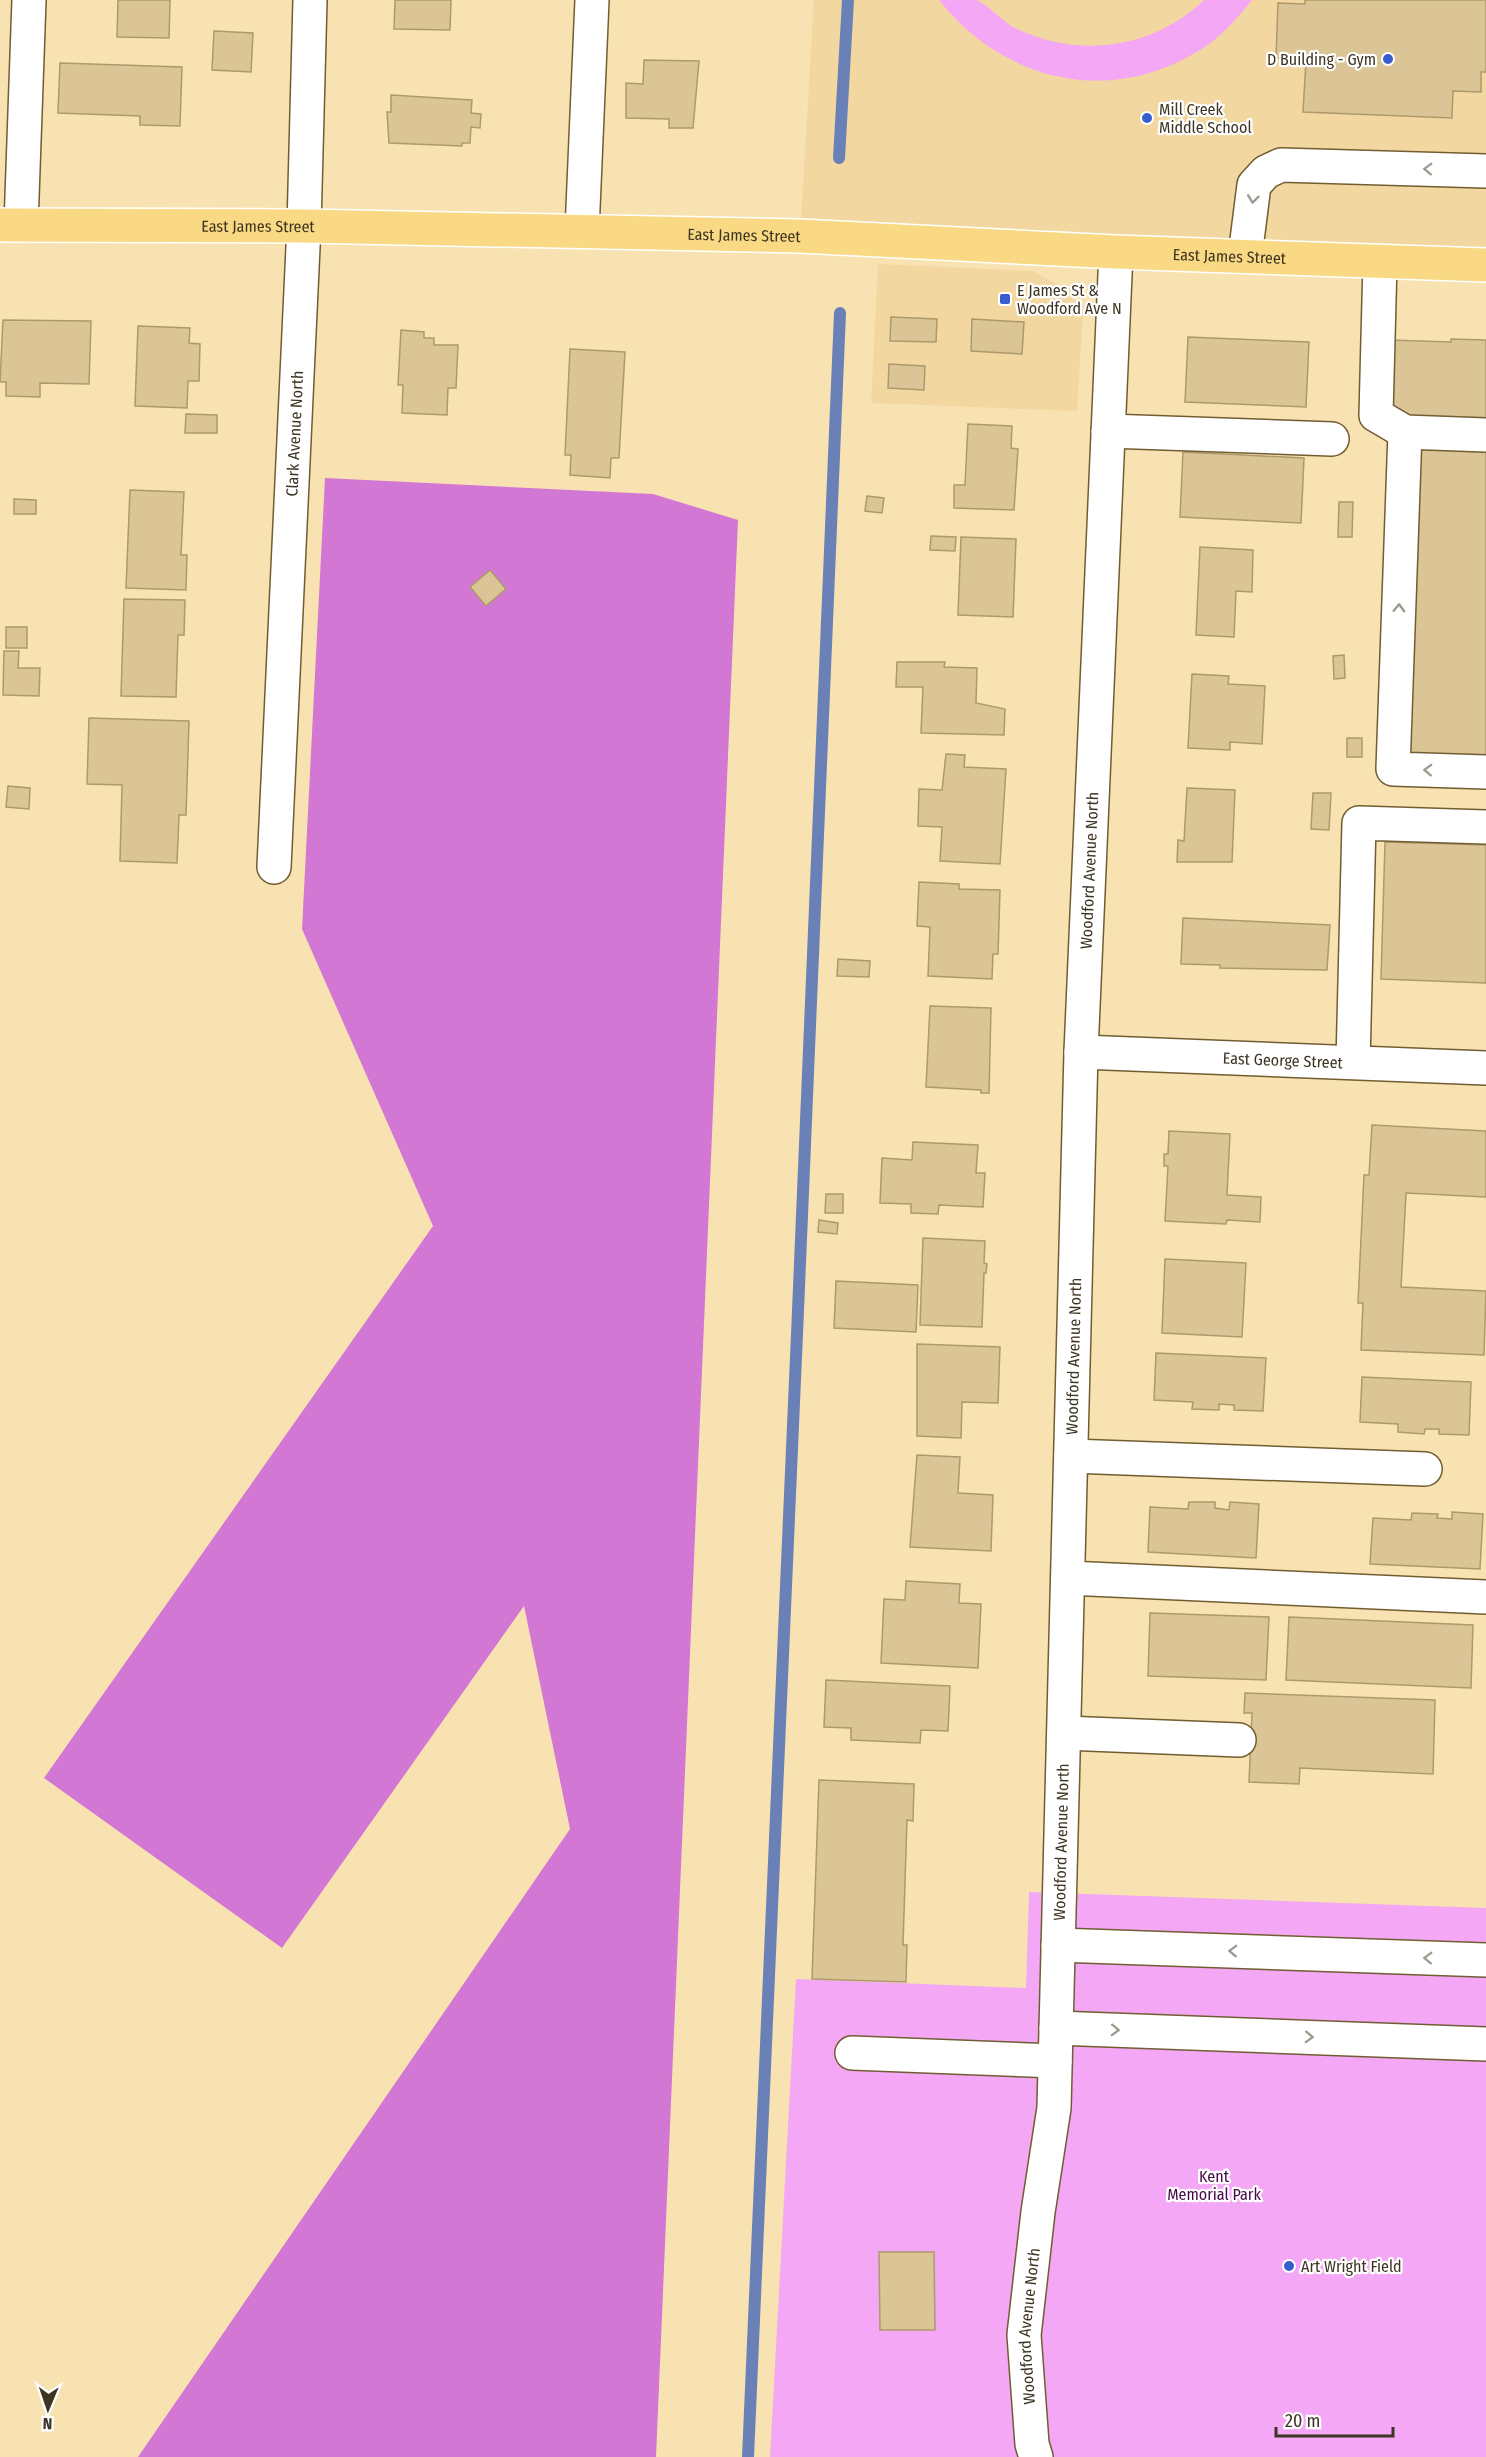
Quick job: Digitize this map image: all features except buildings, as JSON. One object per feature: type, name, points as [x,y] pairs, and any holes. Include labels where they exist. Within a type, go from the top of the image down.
[{"type":"main road","name":"East James Street","points":[[11,225],[304,226],[800,236],[1116,252],[1486,265]]},
{"type":"street","points":[[11,225],[29,0]]},
{"type":"street","name":"Clark Avenue North","points":[[274,867],[304,226],[310,0]]},
{"type":"street","points":[[582,231],[592,0]]},
{"type":"street","points":[[1245,256],[1254,185],[1266,172],[1281,165],[1486,171]]},
{"type":"street","name":"Woodford Avenue North","points":[[1036,2457],[1032,2444],[1024,2335],[1038,2212],[1054,2108],[1081,1052],[1116,252]]},
{"type":"street","points":[[1380,262],[1376,415],[1405,432],[1486,435]]},
{"type":"street","points":[[1108,431],[1332,439]]},
{"type":"street","points":[[1405,432],[1393,769],[1486,772]]},
{"type":"street","points":[[1353,1062],[1359,823],[1486,827]]},
{"type":"street","name":"East George Street","points":[[1081,1052],[1486,1068]]},
{"type":"street","points":[[1071,1456],[1425,1469]]},
{"type":"street","points":[[1068,1578],[1486,1597]]},
{"type":"street","points":[[1064,1733],[1239,1740]]},
{"type":"street","points":[[1058,1945],[1486,1960]]},
{"type":"street","points":[[1056,2028],[1486,2044]]},
{"type":"street","points":[[852,2053],[1055,2061]]},
{"type":"shaded area","name":"Mill Creek Middle School","points":[[814,0],[1486,0],[1486,265],[800,236]]},
{"type":"shaded area","points":[[878,264],[1034,271],[1067,291],[1083,314],[1077,411],[871,403]]},
{"type":"shaded area","points":[[325,478],[653,494],[738,520],[656,2457],[138,2457],[570,1829],[524,1606],[282,1948],[44,1778],[433,1226],[302,929]]},
{"type":"green space","points":[[939,0],[976,0],[1013,27],[1037,37],[1088,46],[1138,39],[1161,30],[1183,17],[1204,0],[1252,0],[1215,39],[1200,50],[1165,68],[1130,78],[1094,81],[1059,77],[1026,66],[994,50],[965,28]]},
{"type":"green space","name":"Kent Memorial Park","points":[[1029,1892],[1486,1908],[1486,2457],[770,2457],[796,1979],[1026,1988]]},
{"type":"waterway","points":[[839,158],[848,0]]},
{"type":"waterway","points":[[748,2457],[840,313]]},
{"type":"place","name":"D Building - Gym","points":[[1388,59]]},
{"type":"place","name":"Mill Creek Middle School","points":[[1147,118]]},
{"type":"place","name":"E James St & Woodford Ave N","points":[[1005,299]]},
{"type":"place","name":"Art Wright Field","points":[[1289,2266]]}]
